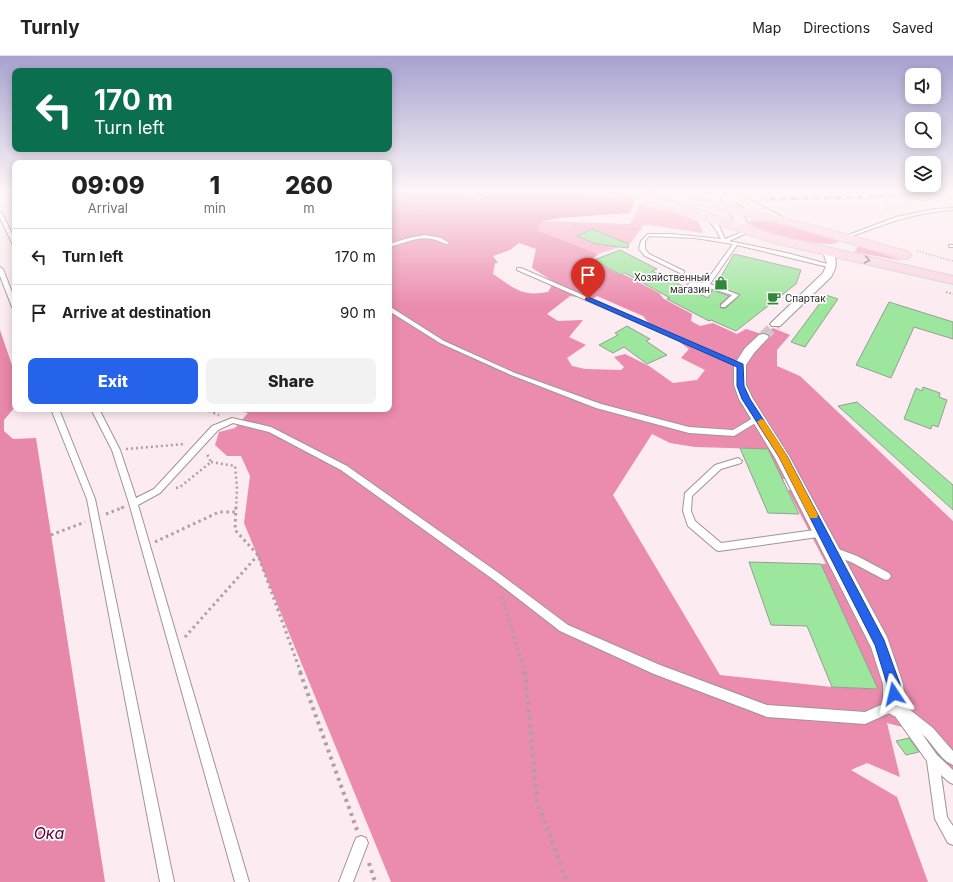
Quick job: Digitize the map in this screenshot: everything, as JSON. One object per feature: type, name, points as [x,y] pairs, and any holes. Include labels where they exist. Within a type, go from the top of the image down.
[{"type":"main road","points":[[750,230],[828,252],[953,280]]},
{"type":"main road","points":[[817,230],[953,270]]},
{"type":"main road","points":[[828,252],[846,248],[849,244],[845,237]]},
{"type":"street","points":[[776,324],[816,286],[832,266],[833,261],[828,252]]},
{"type":"street","points":[[763,337],[749,351],[740,365],[740,386],[746,399],[782,456],[880,644],[893,684],[894,705]]},
{"type":"lane","points":[[718,230],[724,241]]},
{"type":"lane","points":[[724,241],[743,230]]},
{"type":"lane","points":[[845,237],[866,230]]},
{"type":"lane","points":[[682,272],[647,255],[642,249],[643,241],[648,235],[664,235],[736,243],[832,266]]},
{"type":"lane","points":[[392,245],[422,236],[431,236],[446,243]]},
{"type":"lane","points":[[707,285],[736,243]]},
{"type":"lane","points":[[0,269],[12,299]]},
{"type":"lane","points":[[519,269],[740,365]]},
{"type":"lane","points":[[690,284],[707,285],[736,295],[723,306]]},
{"type":"lane","points":[[392,310],[442,342],[513,374],[599,406],[689,430],[734,433],[758,419]]},
{"type":"lane","points":[[56,412],[91,500],[167,882]]},
{"type":"lane","points":[[97,412],[116,450],[134,503],[242,882]]},
{"type":"lane","points":[[134,503],[157,491],[215,428],[232,420],[271,430],[344,468],[497,577],[564,628],[658,670],[767,711],[865,718],[894,705]]},
{"type":"lane","points":[[738,460],[718,467],[688,495],[687,511],[691,523],[719,547],[822,533]]},
{"type":"lane","points":[[831,550],[854,559],[886,576]]},
{"type":"lane","points":[[894,705],[933,759],[953,778]]},
{"type":"lane","points":[[894,705],[929,732],[944,751],[953,759]]},
{"type":"lane","points":[[933,759],[941,819],[953,838]]},
{"type":"lane","points":[[346,882],[361,843]]},
{"type":"path","points":[[422,236],[430,230]]},
{"type":"path","points":[[644,230],[648,235]]},
{"type":"path","points":[[116,450],[202,442]]},
{"type":"path","points":[[211,462],[235,466],[237,488],[235,530],[258,555],[375,882]]},
{"type":"path","points":[[146,546],[218,512],[235,512]]},
{"type":"path","points":[[175,648],[258,555]]},
{"type":"path","points":[[497,577],[525,672],[537,800],[567,882]]},
{"type":"shaded area","points":[[392,230],[537,230],[598,254],[592,260],[659,293],[664,299],[692,314],[691,321],[700,326],[713,323],[737,334],[746,329],[765,335],[773,328],[790,335],[777,350],[777,366],[800,376],[953,521],[953,771],[914,730],[887,723],[900,777],[867,763],[851,770],[897,797],[928,882],[391,882],[244,523],[250,476],[241,456],[227,456],[215,445],[219,432],[235,428],[248,413],[244,412],[392,412]],"holes":[[[519,243],[536,249],[532,268],[554,282],[548,292],[524,292],[518,290],[493,274],[495,263],[498,263],[493,256],[510,250]],[[570,296],[593,299],[597,296],[643,316],[652,327],[670,335],[689,349],[681,358],[705,370],[697,380],[673,383],[649,366],[625,354],[614,357],[624,367],[621,370],[585,369],[572,366],[567,358],[586,345],[569,337],[583,320],[558,321],[547,314]],[[652,434],[670,443],[695,447],[768,449],[782,479],[786,479],[791,490],[788,490],[826,564],[821,564],[877,689],[832,687],[720,675],[613,495]]]},
{"type":"shaded area","points":[[537,230],[591,230],[578,236],[602,246],[616,239],[593,230],[640,230],[631,243],[598,254]]},
{"type":"shaded area","points":[[680,230],[702,230],[703,233]]},
{"type":"shaded area","points":[[762,230],[802,230],[835,238],[839,241],[824,244],[798,240]]},
{"type":"shaded area","points":[[859,246],[861,246],[903,261],[854,252]]},
{"type":"water","name":"Ока","points":[[0,330],[12,365],[12,411],[4,420],[4,431],[13,439],[36,438],[105,882],[0,882]]},
{"type":"building","points":[[593,230],[629,244],[628,248],[596,244],[577,236]]},
{"type":"building","points":[[620,250],[657,269],[652,271],[708,298],[712,290],[729,296],[720,304],[721,308],[726,308],[740,295],[716,285],[734,254],[801,270],[796,284],[736,331],[711,320],[709,321],[667,299],[670,298],[625,273],[621,275],[594,260]]},
{"type":"building","points":[[826,295],[838,299],[805,347],[791,342]]},
{"type":"building","points":[[889,302],[953,322],[953,339],[914,327],[891,378],[856,365]]},
{"type":"building","points":[[627,326],[650,339],[646,341],[667,355],[647,364],[624,347],[613,353],[599,345],[618,335],[615,333]]},
{"type":"building","points":[[923,387],[940,393],[939,397],[947,400],[938,427],[932,425],[931,429],[904,419],[916,388],[922,391]]},
{"type":"building","points":[[857,402],[953,485],[953,510],[838,406]]},
{"type":"building","points":[[740,448],[768,449],[799,514],[768,513]]},
{"type":"building","points":[[749,562],[821,564],[878,689],[832,687],[807,626],[771,625]]},
{"type":"building","points":[[909,738],[919,752],[906,755],[896,741]]},
{"type":"tunnel","points":[[763,337],[776,324]]},
{"type":"slow traffic","points":[[761,422],[782,456],[813,515]]},
{"type":"place","name":"Хозяйственный магазин","points":[[721,283]]},
{"type":"place","name":"Спартак","points":[[774,298]]},
{"type":"route","points":[[588,299],[740,365],[740,386],[746,399],[782,456],[880,644],[893,684],[894,694]]}]
